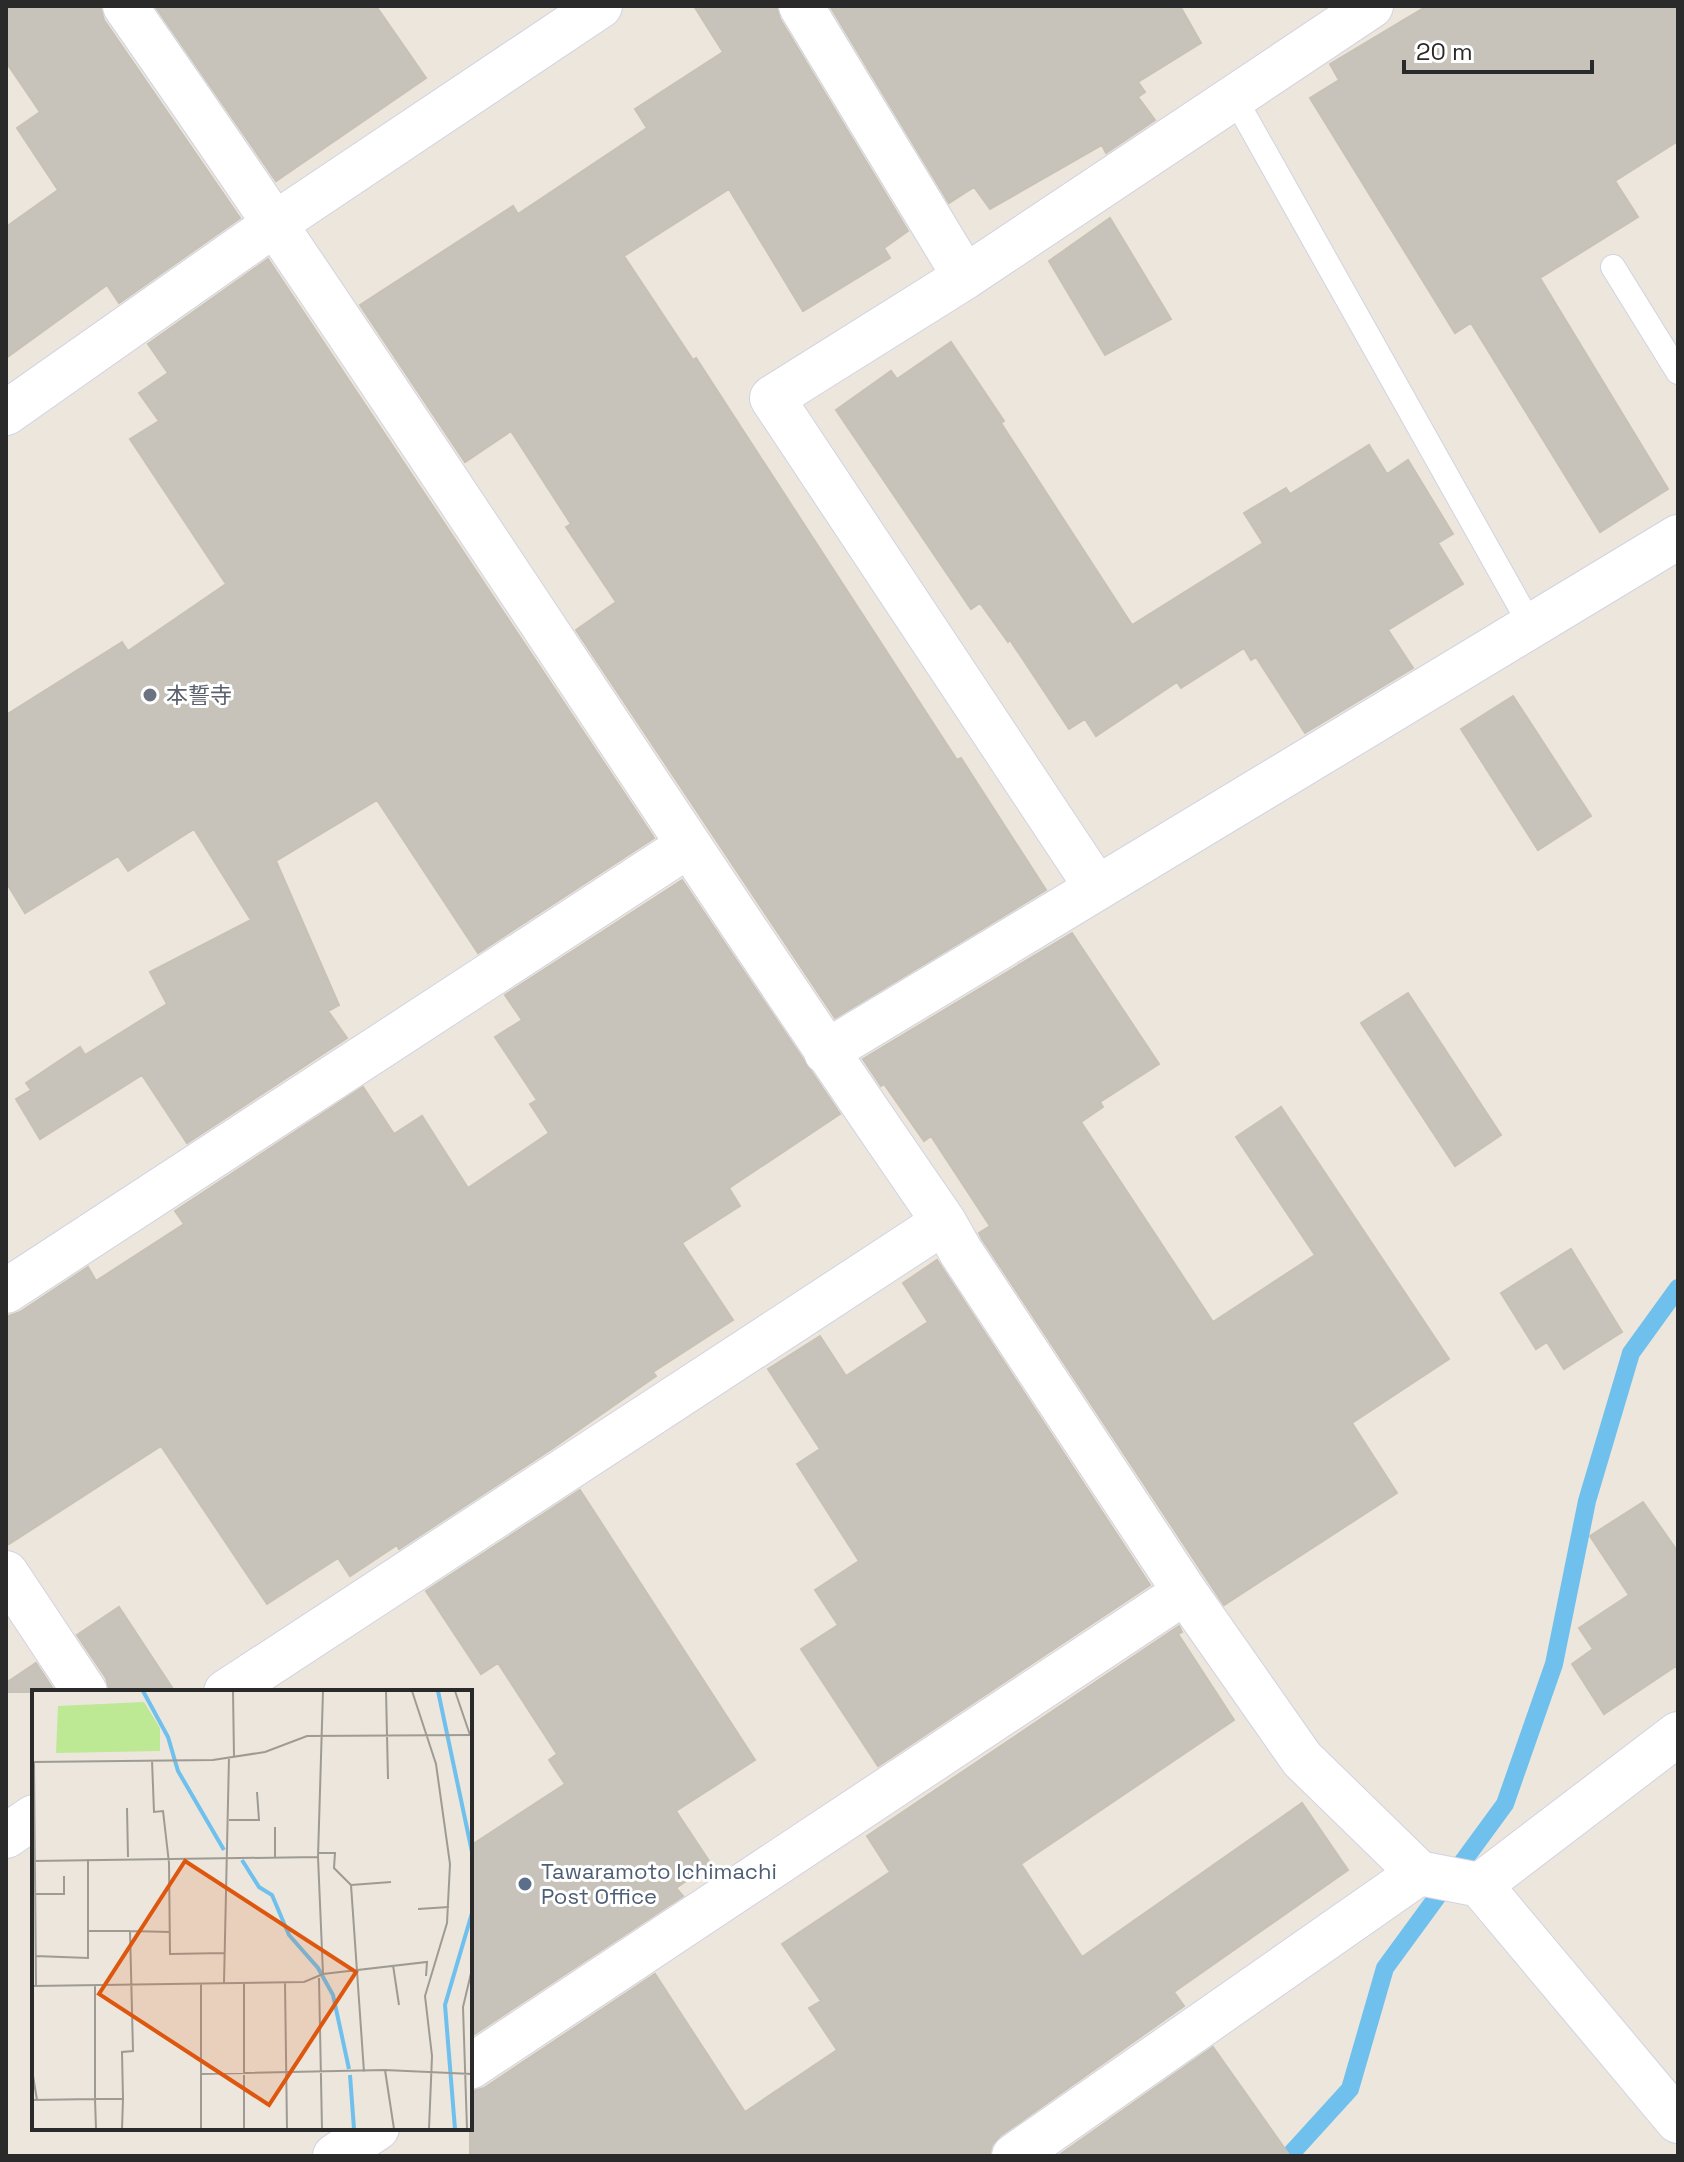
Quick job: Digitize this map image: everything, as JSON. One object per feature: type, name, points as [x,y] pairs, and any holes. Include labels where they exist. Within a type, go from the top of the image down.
[{"type":"street","points":[[125,6],[276,223],[826,1052],[944,1222],[1185,1592],[1302,1759],[1419,1873],[1480,1885],[1678,2121]]},
{"type":"street","points":[[6,413],[276,223],[600,6]]},
{"type":"street","points":[[801,6],[965,277]]},
{"type":"street","points":[[1097,888],[772,398],[965,277],[1371,6]]},
{"type":"street","points":[[826,1052],[1678,537]]},
{"type":"street","points":[[6,1291],[689,845]]},
{"type":"street","points":[[229,1690],[944,1222]]},
{"type":"street","points":[[6,1573],[84,1690]]},
{"type":"street","points":[[472,2066],[1185,1592]]},
{"type":"street","points":[[1480,1885],[1678,1734]]},
{"type":"street","points":[[6,1836],[32,1818]]},
{"type":"street","points":[[1014,2156],[1419,1873]]},
{"type":"street","points":[[335,2156],[378,2136]]},
{"type":"lane","points":[[1234,97],[1531,626]]},
{"type":"lane","points":[[1613,267],[1678,372]]},
{"type":"building","points":[[6,6],[100,6],[104,20],[240,218],[119,303],[107,285],[6,358],[6,227],[58,190],[17,128],[40,112],[6,62]]},
{"type":"building","points":[[155,6],[376,6],[426,78],[276,181]]},
{"type":"building","points":[[694,6],[776,6],[780,19],[908,231],[884,248],[890,258],[803,311],[729,189],[624,256],[693,360],[696,358],[957,760],[961,758],[1046,890],[835,1018],[576,630],[616,602],[566,527],[571,524],[511,431],[465,462],[360,305],[513,206],[518,214],[647,128],[635,109],[723,52]]},
{"type":"building","points":[[830,6],[1180,6],[1201,43],[1138,82],[1145,92],[1138,97],[1155,120],[1106,153],[1102,145],[990,209],[974,187],[949,203]]},
{"type":"building","points":[[1427,6],[1678,6],[1678,141],[1615,181],[1638,217],[1540,278],[1668,489],[1600,532],[1471,323],[1455,333],[1310,98],[1339,80],[1330,64]]},
{"type":"building","points":[[1110,218],[1171,319],[1105,355],[1049,261]]},
{"type":"building","points":[[268,259],[654,838],[478,953],[377,800],[276,861],[339,1005],[328,1011],[347,1038],[187,1143],[142,1075],[40,1139],[16,1099],[31,1090],[26,1083],[80,1047],[85,1055],[167,1004],[150,972],[251,920],[194,829],[128,871],[118,856],[25,913],[6,882],[6,715],[122,642],[128,651],[226,584],[130,439],[159,421],[139,393],[168,373],[148,344]]},
{"type":"building","points":[[951,342],[1132,625],[1263,543],[1244,513],[1286,488],[1290,494],[1369,445],[1387,474],[1408,460],[1453,534],[1438,543],[1463,584],[1388,630],[1413,668],[1305,733],[1256,657],[1251,660],[1244,648],[1181,688],[1177,682],[1096,736],[1085,719],[1069,729],[1010,640],[1008,642],[980,603],[971,609],[836,410],[891,371],[897,379]]},
{"type":"building","points":[[1513,696],[1591,816],[1538,850],[1461,729]]},
{"type":"building","points":[[682,880],[840,1114],[729,1188],[740,1206],[682,1243],[733,1320],[653,1372],[656,1376],[553,1448],[399,1549],[397,1545],[350,1576],[338,1558],[267,1604],[161,1446],[6,1546],[6,1317],[20,1312],[88,1267],[96,1281],[184,1224],[175,1211],[363,1087],[394,1134],[422,1116],[468,1188],[549,1133],[530,1104],[537,1100],[495,1037],[522,1020],[505,995]]},
{"type":"building","points":[[1072,933],[1159,1064],[1100,1102],[1103,1107],[1081,1122],[1213,1322],[1315,1255],[1236,1137],[1281,1107],[1449,1359],[1352,1423],[1397,1493],[1224,1605],[982,1239],[979,1233],[990,1226],[931,1136],[924,1141],[863,1059]]},
{"type":"building","points":[[1408,993],[1501,1135],[1455,1166],[1361,1023]]},
{"type":"building","points":[[1571,1249],[1622,1332],[1564,1369],[1547,1342],[1536,1349],[1501,1293]]},
{"type":"building","points":[[937,1260],[1150,1585],[878,1766],[801,1649],[838,1625],[815,1590],[859,1561],[797,1464],[820,1449],[768,1369],[820,1336],[846,1376],[928,1322],[903,1283]]},
{"type":"building","points":[[580,1490],[755,1760],[676,1811],[711,1864],[676,1888],[683,1896],[472,2036],[472,1845],[565,1784],[549,1760],[557,1754],[498,1663],[481,1674],[426,1591]]},
{"type":"building","points":[[1643,1502],[1678,1552],[1678,1670],[1676,1666],[1604,1714],[1572,1664],[1593,1649],[1579,1628],[1629,1595],[1590,1536]]},
{"type":"building","points":[[119,1607],[174,1690],[109,1690],[106,1678],[77,1635]]},
{"type":"building","points":[[1179,1626],[1182,1632],[1178,1634],[1234,1720],[1021,1864],[1082,1957],[1302,1803],[1348,1870],[1174,1992],[1184,2006],[1000,2136],[992,2145],[989,2156],[470,2156],[472,2091],[484,2088],[655,1974],[745,2112],[837,2050],[809,2008],[821,2001],[782,1944],[890,1872],[867,1836]]},
{"type":"building","points":[[36,1663],[54,1690],[6,1692],[6,1683]]},
{"type":"building","points":[[1213,2047],[1290,2156],[1058,2156]]},
{"type":"waterway","points":[[1289,2156],[1350,2089],[1385,1968],[1505,1804],[1554,1664],[1587,1501],[1631,1353],[1678,1288]]},
{"type":"place","name":"本誓寺","points":[[150,695]]},
{"type":"place","name":"Tawaramoto Ichimachi Post Office","points":[[525,1884]]}]
